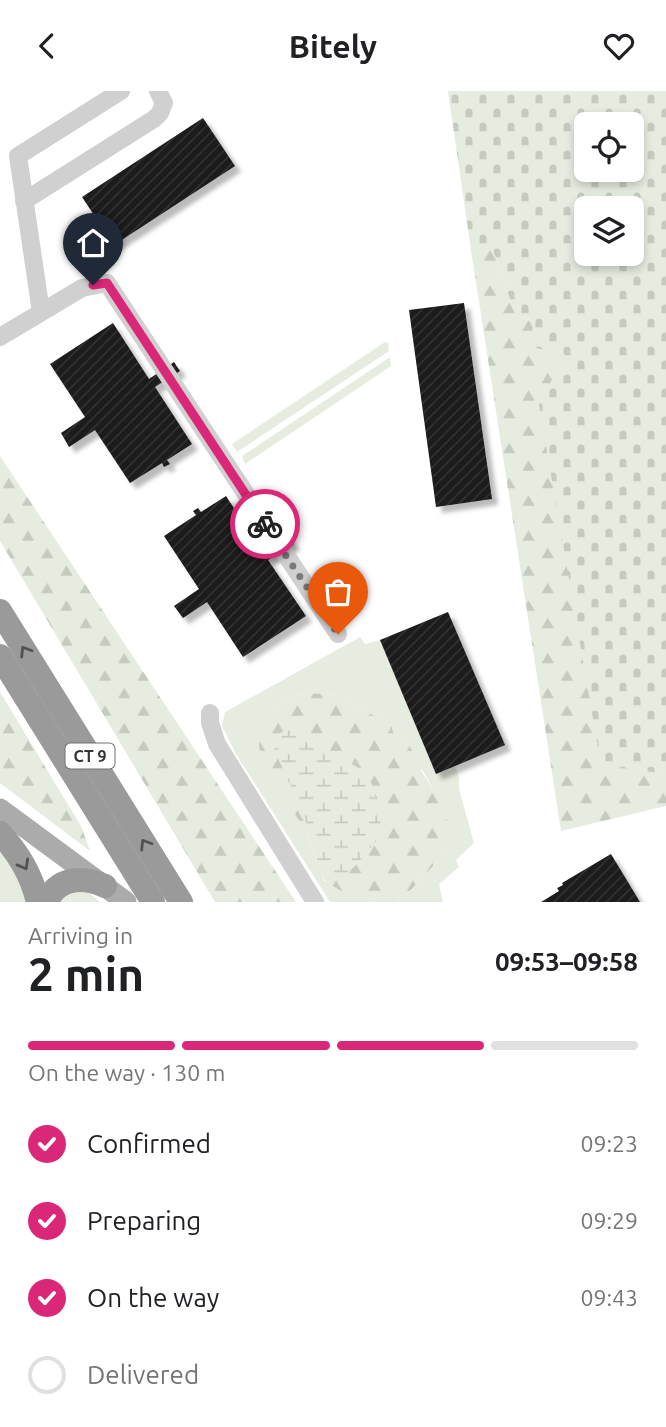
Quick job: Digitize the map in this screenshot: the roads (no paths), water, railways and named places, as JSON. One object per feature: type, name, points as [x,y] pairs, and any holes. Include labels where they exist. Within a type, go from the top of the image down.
[{"type":"highway","name":"CT 9","points":[[0,611],[181,902]]},
{"type":"highway","name":"CT 9","points":[[0,656],[153,902]]},
{"type":"highway","points":[[0,833],[21,858],[30,874],[38,902]]},
{"type":"highway","points":[[47,902],[53,891],[74,880],[85,879],[104,886]]},
{"type":"main road","points":[[0,809],[126,902]]},
{"type":"lane","points":[[24,201],[160,113],[163,103],[158,91]]},
{"type":"lane","points":[[41,312],[18,156],[120,92]]},
{"type":"lane","points":[[0,337],[82,288],[107,283],[338,634]]},
{"type":"lane","points":[[209,713],[209,723],[217,744],[315,902]]}]
